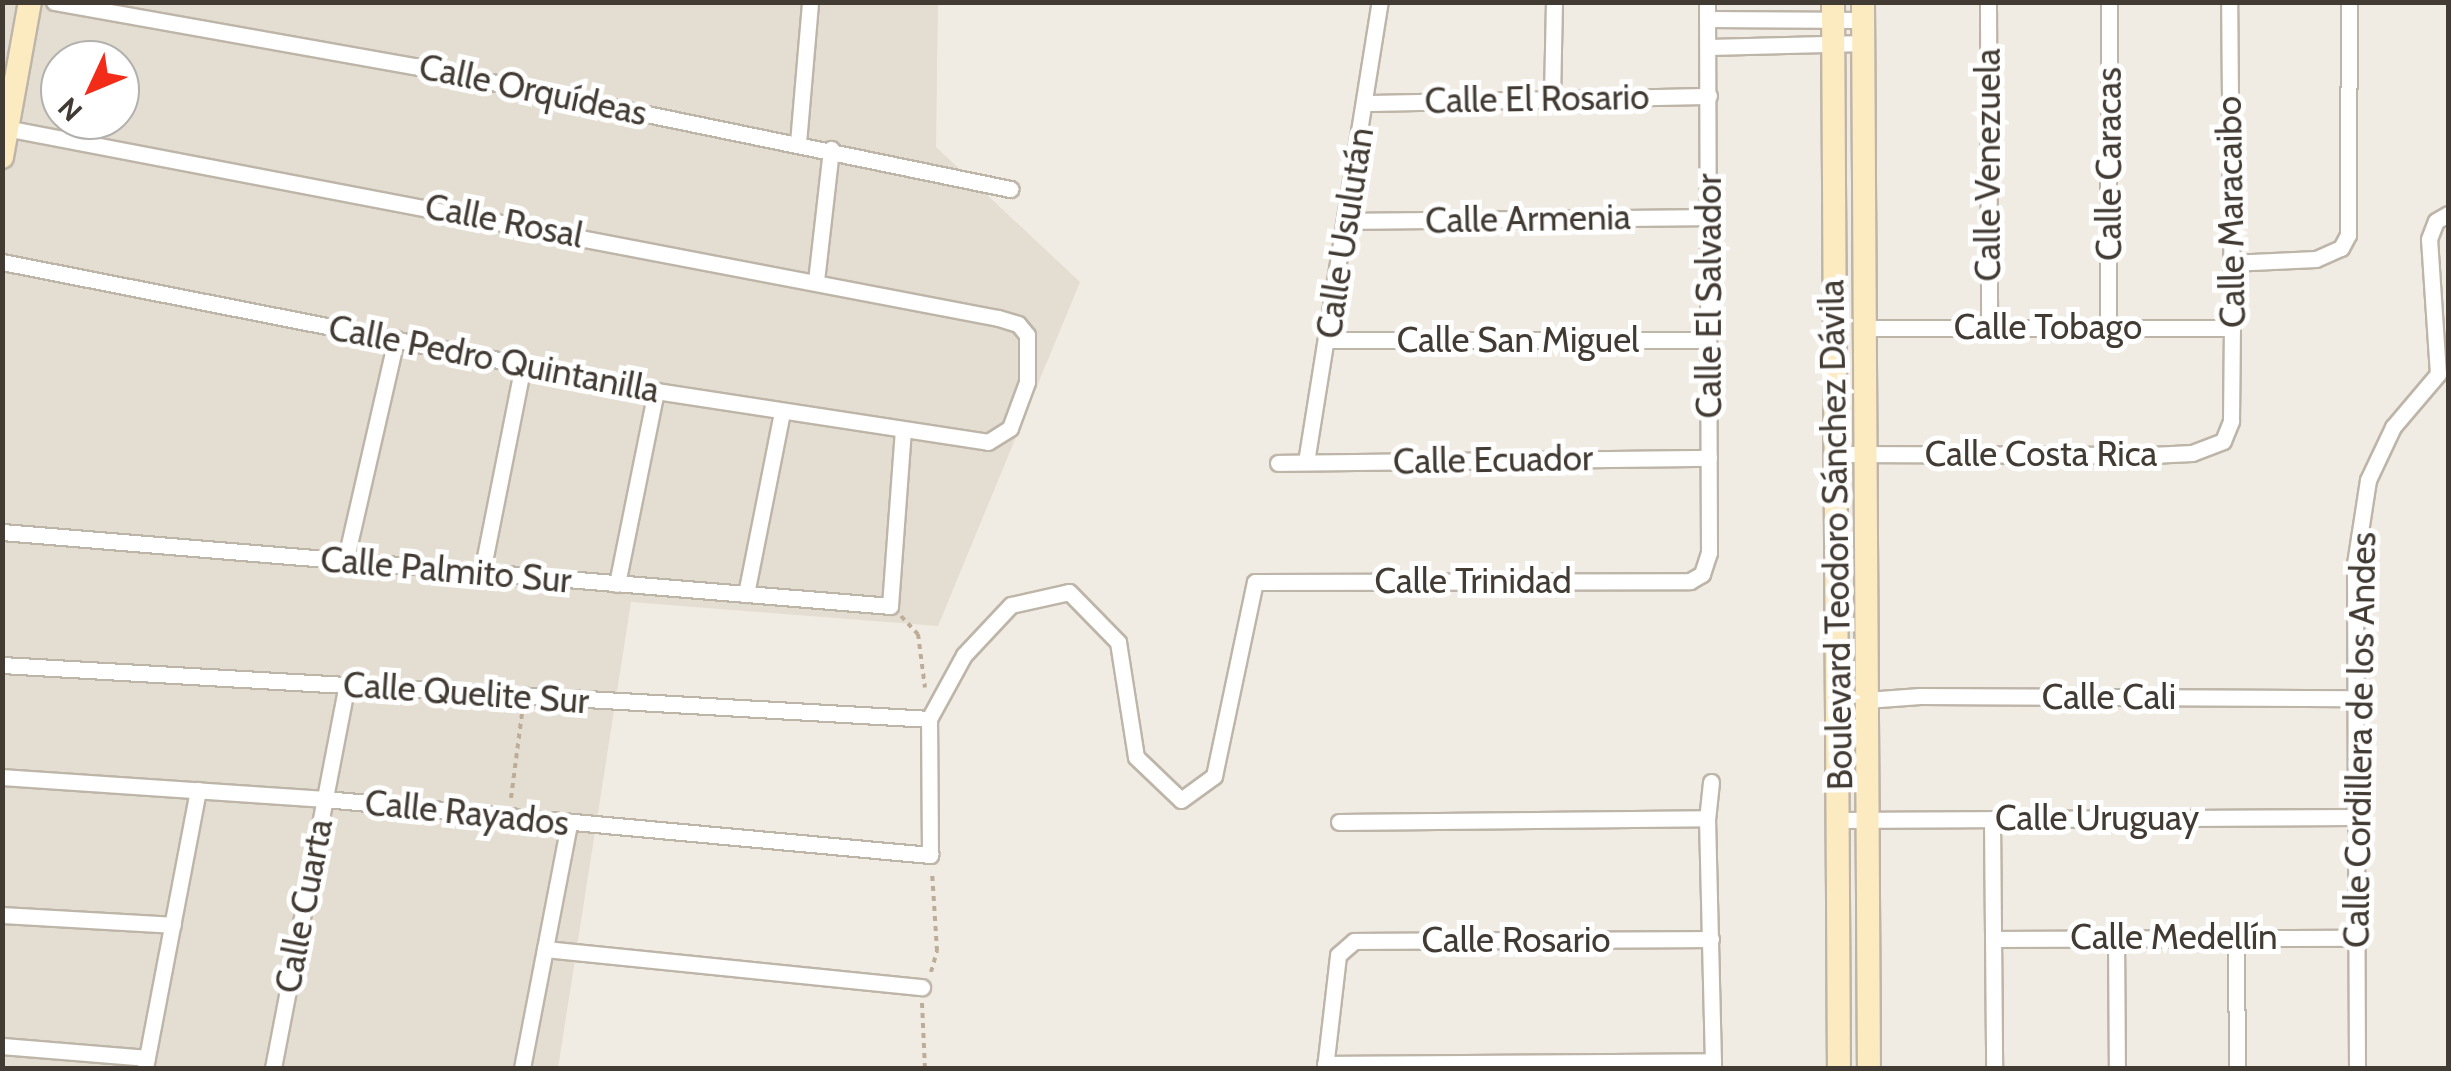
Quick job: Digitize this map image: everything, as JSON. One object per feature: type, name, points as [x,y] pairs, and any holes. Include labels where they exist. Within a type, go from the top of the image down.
[{"type":"street","points":[[2,157],[10,129],[11,72],[30,2]]},
{"type":"street","name":"Calle Orquídeas","points":[[54,2],[414,66],[1010,189]]},
{"type":"street","name":"Calle Usulután","points":[[1306,462],[1329,340],[1380,2]]},
{"type":"street","points":[[1552,97],[1554,2]]},
{"type":"street","name":"Calle Venezuela","points":[[1988,2],[1989,327]]},
{"type":"street","name":"Calle Caracas","points":[[2108,326],[2109,2]]},
{"type":"street","name":"Calle Maracaibo","points":[[2228,2],[2231,421]]},
{"type":"street","points":[[2230,263],[2316,259],[2340,248],[2350,221],[2349,2]]},
{"type":"street","points":[[798,143],[804,4]]},
{"type":"street","points":[[1708,11],[1834,11],[1863,22]]},
{"type":"street","name":"Calle El Salvador","points":[[1690,581],[1702,574],[1708,564],[1708,11]]},
{"type":"street","name":"Boulevard Teodoro Sánchez Dávila","points":[[1834,11],[1839,1068]]},
{"type":"street","points":[[1709,47],[1832,44],[1863,22]]},
{"type":"street","name":"Boulevard Teodoro Sánchez Dávila","points":[[1863,22],[1870,1068]]},
{"type":"street","name":"Calle El Rosario","points":[[1366,103],[1709,96]]},
{"type":"street","name":"Calle Rosal","points":[[10,129],[816,281],[1018,324],[1030,349],[1020,410],[1002,437],[988,442]]},
{"type":"street","points":[[816,281],[832,150]]},
{"type":"street","points":[[2443,373],[2443,342],[2429,239],[2436,221],[2448,214]]},
{"type":"street","name":"Calle Armenia","points":[[1345,221],[1710,217]]},
{"type":"street","name":"Calle Pedro Quintanilla","points":[[2,262],[656,391],[988,442]]},
{"type":"street","name":"Calle Tobago","points":[[1864,328],[2232,328]]},
{"type":"street","points":[[345,562],[396,339]]},
{"type":"street","name":"Calle San Miguel","points":[[1329,340],[1707,340]]},
{"type":"street","points":[[482,572],[523,364]]},
{"type":"street","name":"Calle Cordillera de los Andes","points":[[2357,1068],[2353,698],[2356,564],[2368,480],[2393,428],[2443,373]]},
{"type":"street","points":[[617,584],[656,391]]},
{"type":"street","points":[[746,594],[782,413]]},
{"type":"street","name":"Calle Costa Rica","points":[[1834,454],[2192,453],[2223,440],[2231,421]]},
{"type":"street","points":[[890,606],[904,430]]},
{"type":"street","name":"Calle Ecuador","points":[[1278,462],[1709,458]]},
{"type":"street","name":"Calle Palmito Sur","points":[[2,532],[890,606]]},
{"type":"street","name":"Calle Trinidad","points":[[929,720],[964,655],[1011,605],[1069,592],[1118,642],[1136,757],[1181,800],[1214,776],[1255,582],[1690,581]]},
{"type":"street","name":"Calle Quelite Sur","points":[[2,665],[929,720]]},
{"type":"street","name":"Calle Cuarta","points":[[273,1068],[346,684]]},
{"type":"street","name":"Calle Cali","points":[[1866,700],[1920,696],[2353,698]]},
{"type":"street","points":[[929,720],[930,855]]},
{"type":"street","name":"Calle Rayados","points":[[2,777],[325,798],[930,855]]},
{"type":"street","points":[[1325,1066],[1713,1064],[1707,818],[1711,782]]},
{"type":"street","points":[[2,1046],[146,1063],[198,790]]},
{"type":"street","name":"Calle Uruguay","points":[[1840,820],[2354,817]]},
{"type":"street","points":[[1339,822],[1707,818]]},
{"type":"street","points":[[1992,819],[1994,1068]]},
{"type":"street","points":[[522,1068],[569,823]]},
{"type":"street","points":[[2,915],[172,925]]},
{"type":"street","points":[[2116,935],[2117,1068]]},
{"type":"street","name":"Calle Medellín","points":[[1992,939],[2116,935],[2356,938]]},
{"type":"street","points":[[2236,936],[2237,1068]]},
{"type":"street","name":"Calle Rosario","points":[[1325,1066],[1338,955],[1354,942],[1711,939]]},
{"type":"street","points":[[545,948],[922,987]]},
{"type":"path","points":[[890,606],[918,634],[929,720]]},
{"type":"path","points":[[508,818],[524,697]]},
{"type":"path","points":[[925,1068],[922,987],[936,951],[930,855]]},
{"type":"shaded area","points":[[2,3],[938,3],[936,147],[1080,282],[938,626],[631,602],[558,1068],[3,1068]]}]
